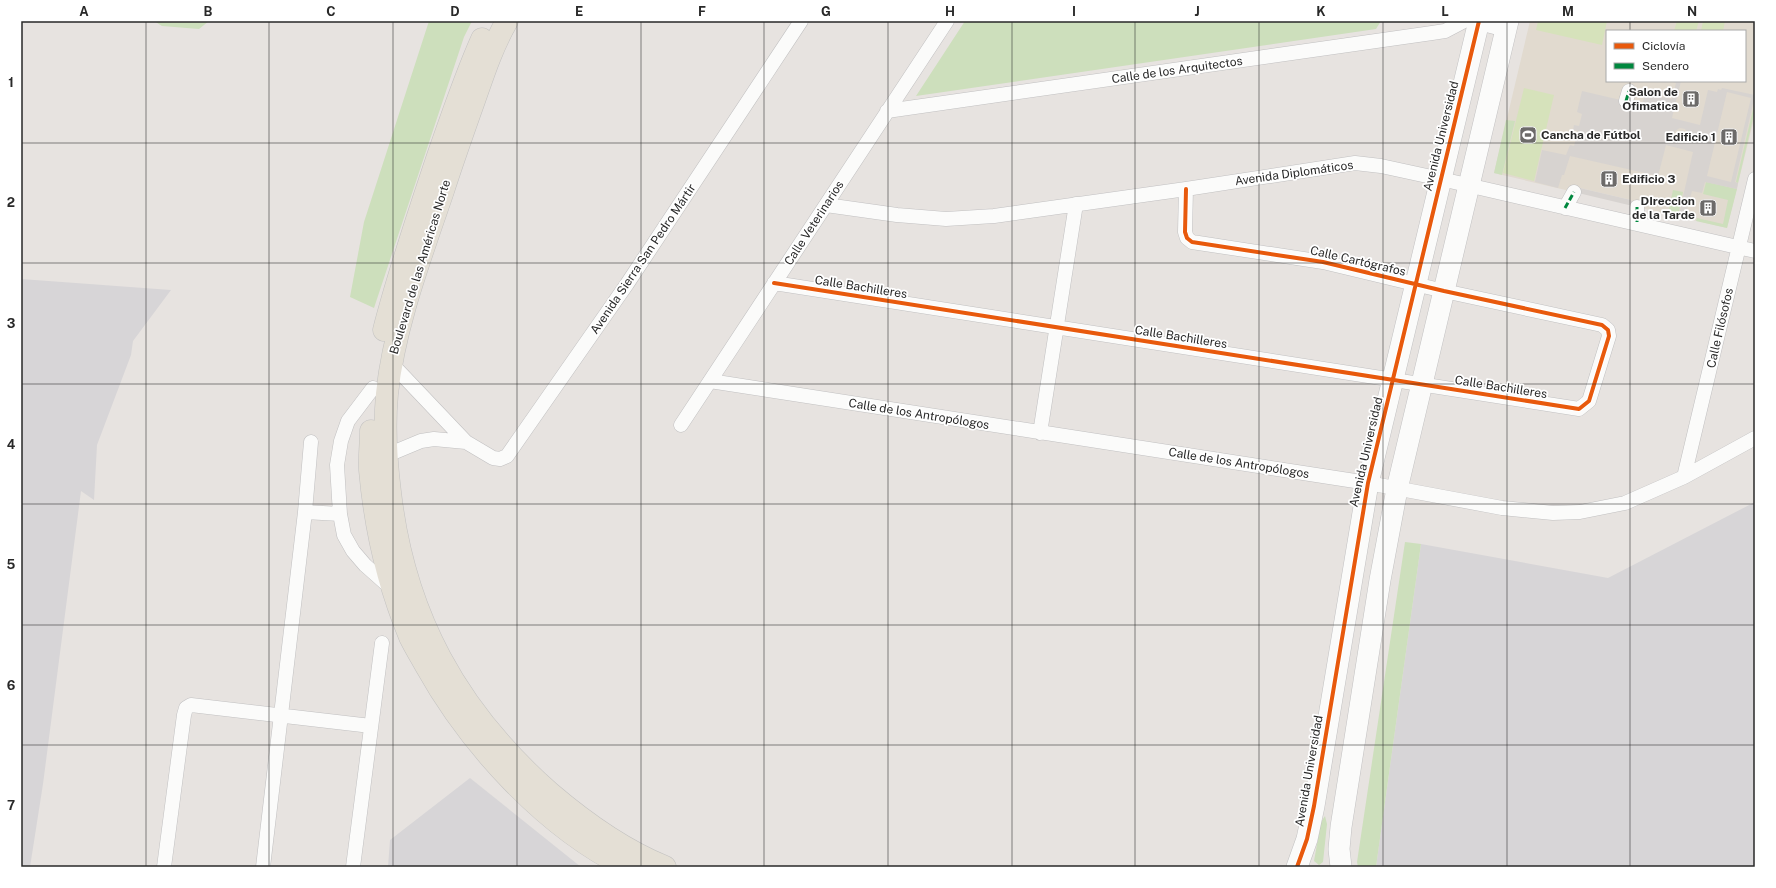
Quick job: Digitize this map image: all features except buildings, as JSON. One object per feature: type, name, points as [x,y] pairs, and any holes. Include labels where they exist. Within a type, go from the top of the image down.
[{"type":"main road","name":"Boulevard de las Américas Norte","points":[[490,21],[466,76],[399,276],[378,353],[373,388],[370,469],[378,533],[393,590],[411,638],[436,684],[464,726],[497,765],[536,804],[578,837],[626,867]]},
{"type":"main road","name":"Boulevard de las Américas Norte","points":[[507,21],[488,61],[452,163],[406,306],[391,363],[387,395],[386,456],[393,524],[404,573],[420,617],[438,655],[464,696],[498,741],[530,775],[570,810],[616,842],[665,867]]},
{"type":"street","name":"Avenida Sierra San Pedro Mártir","points":[[391,363],[466,442],[493,458],[500,459],[507,456],[627,284],[801,21]]},
{"type":"street","name":"Calle Veterinarios","points":[[681,425],[947,21]]},
{"type":"street","points":[[1341,867],[1341,827],[1380,580],[1421,385],[1507,26],[1473,22]]},
{"type":"street","name":"Calle de los Arquitectos","points":[[887,111],[1432,33],[1445,31],[1473,22]]},
{"type":"street","name":"Avenida Universidad","points":[[1297,867],[1307,839],[1314,806],[1368,483],[1441,179],[1473,22]]},
{"type":"street","name":"Avenida Diplomáticos","points":[[826,204],[897,215],[946,219],[994,216],[1186,190],[1355,163],[1381,166],[1469,185],[1755,251]]},
{"type":"street","name":"Calle Filósofos","points":[[1684,477],[1755,179]]},
{"type":"street","name":"Calle Cartógrafos","points":[[1186,190],[1185,232],[1187,238],[1192,242],[1323,262],[1444,291],[1602,325],[1608,330],[1609,336],[1589,401],[1585,406]]},
{"type":"street","points":[[1565,208],[1574,192]]},
{"type":"street","points":[[1040,433],[1076,204]]},
{"type":"street","points":[[1636,207],[1637,224]]},
{"type":"street","name":"Calle Bachilleres","points":[[774,283],[1579,409],[1585,406]]},
{"type":"street","name":"Calle de los Antropólogos","points":[[710,381],[1368,483],[1502,508],[1553,513],[1580,512],[1625,503],[1684,477],[1755,438]]},
{"type":"street","points":[[373,388],[348,422],[341,441],[337,465],[340,514],[344,535],[353,550],[365,565],[393,590]]},
{"type":"street","name":"Avenida Sierra San Pedro Mártir","points":[[386,456],[421,441],[434,439],[466,442]]},
{"type":"street","points":[[263,867],[305,512],[311,442]]},
{"type":"street","points":[[305,512],[340,514]]},
{"type":"street","points":[[353,867],[382,643]]},
{"type":"street","points":[[164,867],[186,708],[191,705],[371,726]]},
{"type":"shaded area","points":[[1530,21],[1755,21],[1755,115],[1727,228],[1637,207],[1631,200],[1580,188],[1574,192],[1494,173]]},
{"type":"shaded area","points":[[1674,82],[1681,82],[1672,118],[1700,125],[1708,90],[1717,92],[1718,89],[1721,90],[1722,88],[1755,95],[1735,182],[1738,183],[1737,189],[1705,182],[1702,193],[1692,191],[1685,217],[1679,215],[1693,152],[1666,145],[1658,176],[1570,156],[1558,188],[1535,182],[1542,150],[1566,155],[1570,145],[1574,146],[1578,131],[1573,130],[1574,125],[1579,126],[1582,114],[1577,112],[1582,91],[1642,105],[1645,94],[1672,99],[1676,83]],"holes":[[[1727,92],[1751,98],[1731,182],[1707,176]],[[1680,128],[1685,129],[1688,134],[1683,140],[1677,138],[1674,134],[1675,131]]]},
{"type":"shaded area","points":[[1580,188],[1631,200],[1637,207],[1574,192]]},
{"type":"shaded area","points":[[21,279],[171,290],[133,341],[131,355],[97,445],[94,500],[81,491],[43,784],[30,867],[21,867]]},
{"type":"shaded area","points":[[1755,502],[1755,867],[1376,867],[1421,544],[1608,578]]},
{"type":"shaded area","points":[[470,778],[581,867],[388,867],[390,840]]},
{"type":"green space","points":[[154,21],[209,21],[199,29],[162,26]]},
{"type":"green space","points":[[429,21],[472,21],[464,37],[374,308],[350,297],[364,222]]},
{"type":"green space","points":[[965,21],[1381,21],[1376,29],[916,96]]},
{"type":"green space","points":[[1538,21],[1607,21],[1602,45],[1536,30]]},
{"type":"green space","points":[[1677,21],[1699,21],[1696,30],[1674,30]]},
{"type":"green space","points":[[1703,21],[1725,21],[1723,30],[1701,30]]},
{"type":"green space","name":"Cancha de Fútbol","points":[[1524,88],[1554,95],[1534,181],[1503,173]]},
{"type":"green space","points":[[1755,101],[1755,110],[1738,183],[1736,182]]},
{"type":"green space","points":[[1506,120],[1515,121],[1502,175],[1494,173]]},
{"type":"green space","points":[[1706,182],[1737,189],[1727,228],[1696,221],[1697,218],[1723,224],[1728,200],[1703,194]]},
{"type":"green space","points":[[1673,190],[1683,192],[1678,216],[1668,214]]},
{"type":"green space","points":[[1405,542],[1421,544],[1376,867],[1358,867],[1357,862]]},
{"type":"green space","points":[[1325,816],[1327,824],[1323,862],[1319,865],[1314,861],[1321,822]]},
{"type":"marked path","points":[[1626,101],[1629,91]]},
{"type":"marked path","points":[[1565,208],[1574,192]]},
{"type":"marked path","points":[[1637,207],[1637,224]]},
{"type":"cycle path","points":[[1297,867],[1307,839],[1314,806],[1368,483],[1479,21]]},
{"type":"cycle path","points":[[774,283],[1579,409],[1589,401],[1609,336],[1608,330],[1602,325],[1444,291],[1323,262],[1192,242],[1187,238],[1185,232],[1186,189]]},
{"type":"place","name":"Salon de Ofimatica","points":[[1691,99]]},
{"type":"place","name":"Cancha de Fútbol","points":[[1528,135]]},
{"type":"place","name":"Edificio 1","points":[[1729,137]]},
{"type":"place","name":"Edificio 3","points":[[1609,179]]},
{"type":"place","name":"DIreccion de la Tarde","points":[[1708,208]]}]
